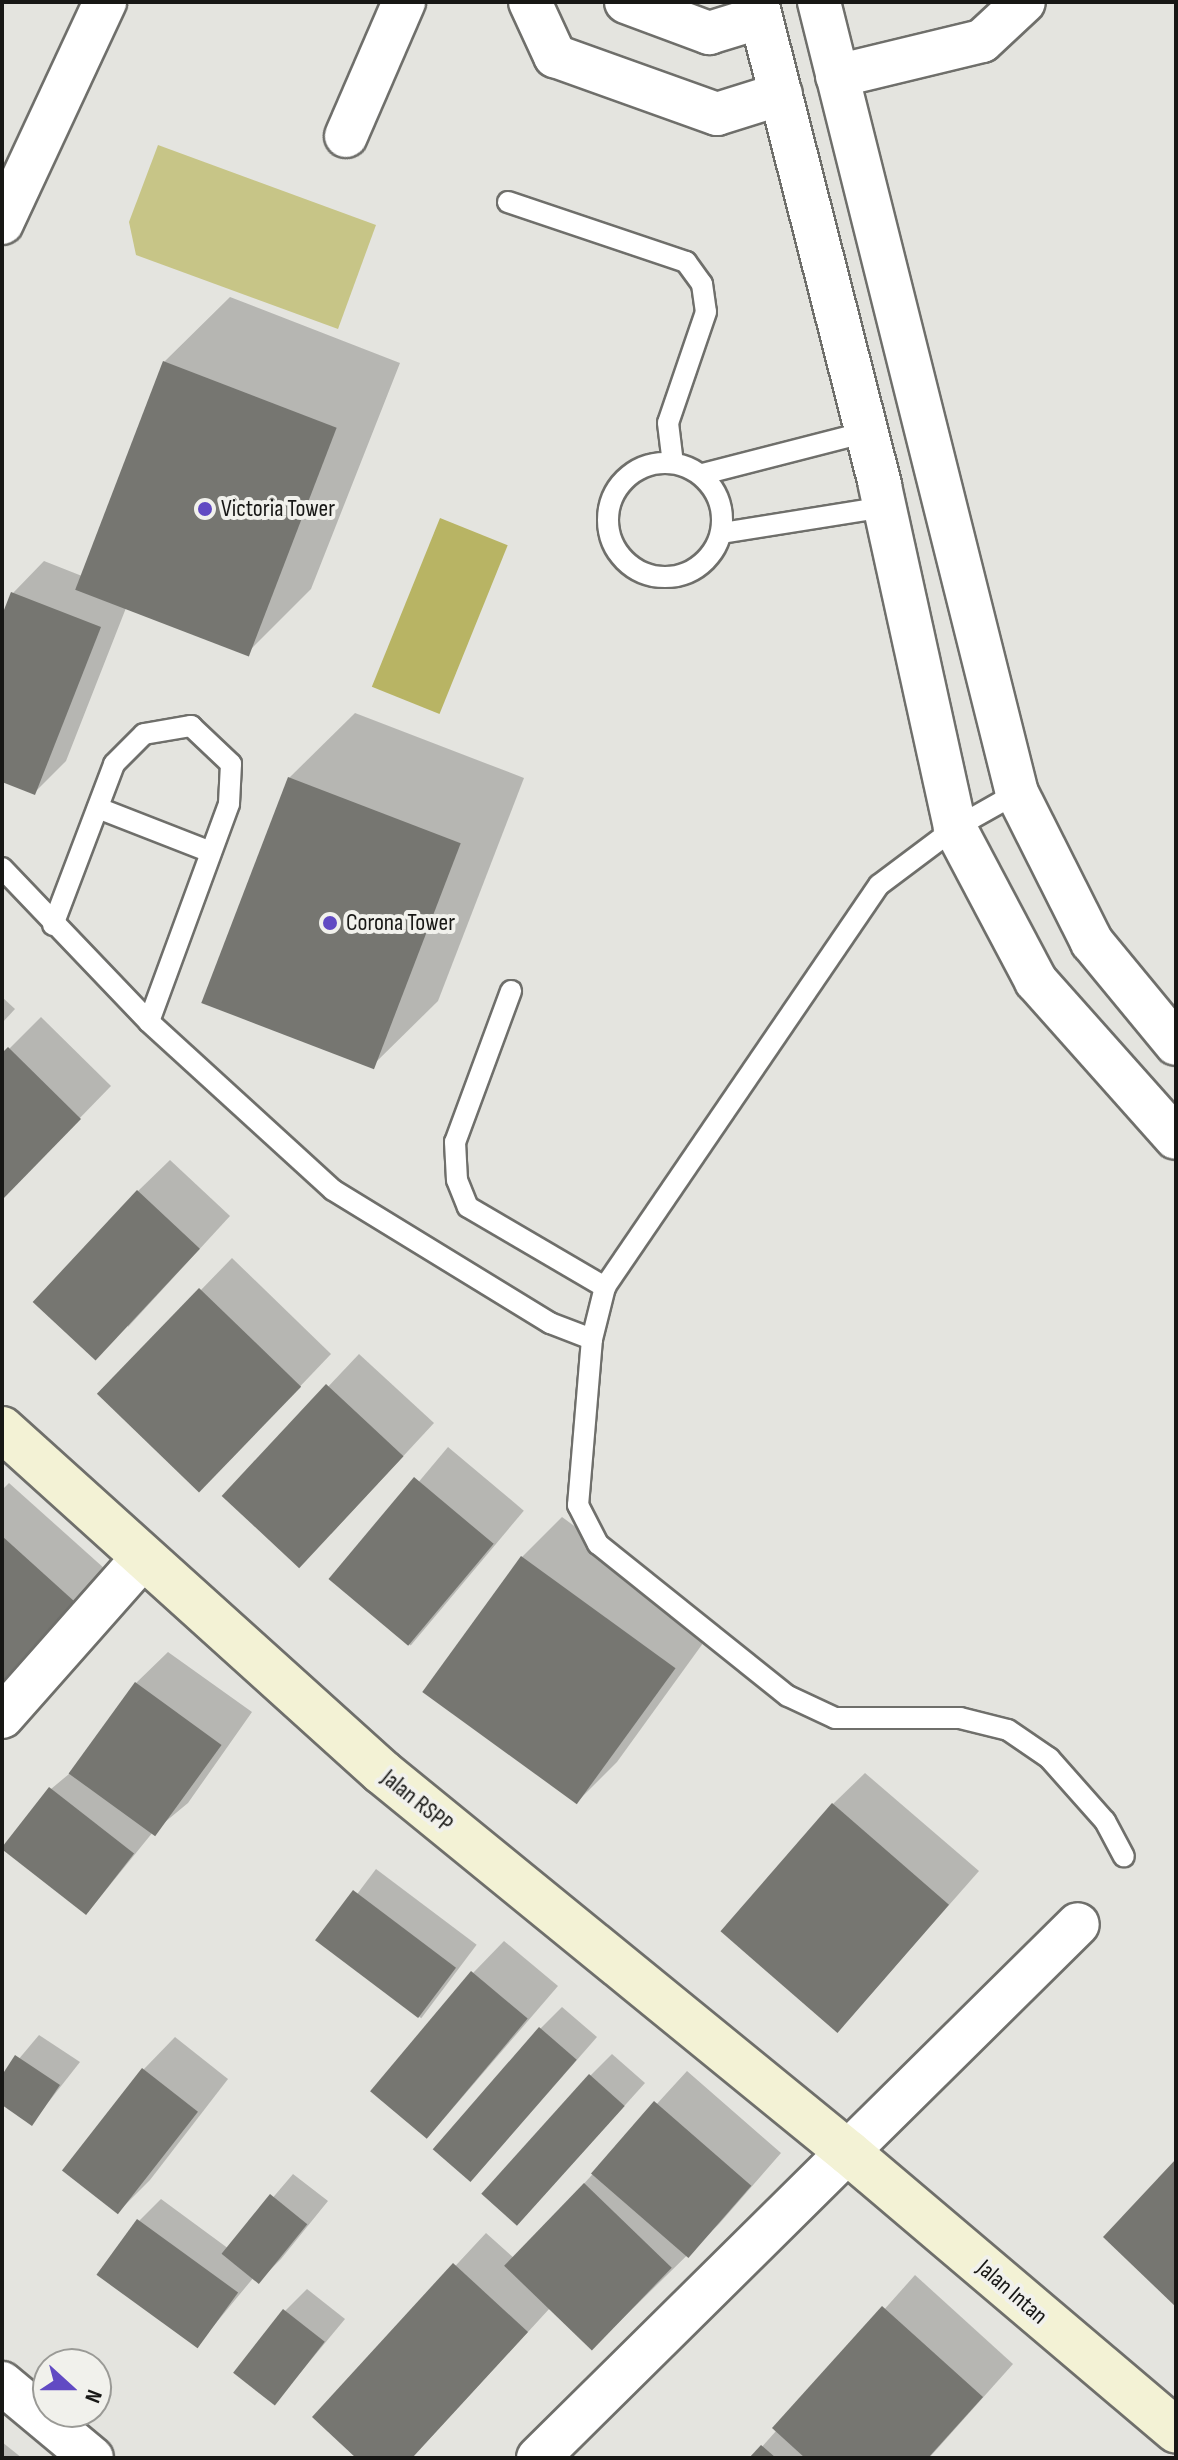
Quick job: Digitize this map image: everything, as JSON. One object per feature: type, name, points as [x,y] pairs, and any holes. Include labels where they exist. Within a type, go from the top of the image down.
[{"type":"street","points":[[2,223],[105,2]]},
{"type":"street","points":[[346,136],[404,2]]},
{"type":"street","points":[[530,2],[555,56],[717,114],[781,94]]},
{"type":"street","points":[[626,2],[709,33],[759,10],[884,507],[955,828],[1036,981],[1176,1138]]},
{"type":"street","points":[[837,76],[982,41],[1024,2]]},
{"type":"street","points":[[823,3],[837,76],[1017,793],[1092,942],[1176,1044]]},
{"type":"street","name":"Jalan RSPP","points":[[2,1429],[142,1559],[382,1772],[849,2153]]},
{"type":"street","points":[[2,1717],[142,1559]]},
{"type":"street","points":[[538,2458],[1078,1924]]},
{"type":"street","name":"Jalan Intan","points":[[849,2153],[1176,2430]]},
{"type":"street","points":[[2,2383],[92,2458]]},
{"type":"lane","points":[[508,202],[686,262],[702,284],[706,312],[668,423],[673,461]]},
{"type":"lane","points":[[703,474],[866,432]]},
{"type":"lane","points":[[673,461],[703,474],[721,501],[722,533],[705,562],[676,577],[643,574],[617,553],[606,522],[615,489],[640,467],[673,461]]},
{"type":"lane","points":[[722,533],[884,507]]},
{"type":"lane","points":[[53,925],[114,764],[144,734],[191,726],[231,764],[229,804],[149,1022]]},
{"type":"lane","points":[[1017,793],[955,828],[879,885],[605,1287],[592,1339],[578,1505],[598,1544],[800,1702],[835,1718],[960,1718],[1008,1730],[1049,1758],[1105,1821],[1124,1856]]},
{"type":"lane","points":[[98,808],[211,852]]},
{"type":"lane","points":[[2,868],[53,925],[149,1022],[333,1190],[550,1323],[592,1339]]},
{"type":"lane","points":[[511,991],[455,1142],[457,1180],[468,1207],[605,1287]]},
{"type":"shaded area","points":[[158,145],[376,225],[338,329],[136,255],[129,222]]},
{"type":"shaded area","points":[[440,518],[508,545],[440,714],[372,687]]},
{"type":"building","name":"Victoria Tower","points":[[163,361],[337,428],[249,656],[75,590]]},
{"type":"building","points":[[11,592],[101,627],[35,795],[2,782],[2,615]]},
{"type":"building","name":"Corona Tower","points":[[288,777],[461,843],[374,1069],[201,1003]]},
{"type":"building","points":[[8,1047],[81,1119],[2,1200],[2,1053]]},
{"type":"building","points":[[137,1190],[200,1249],[96,1361],[33,1302]]},
{"type":"building","points":[[199,1288],[301,1387],[199,1492],[97,1394]]},
{"type":"building","points":[[326,1384],[404,1456],[299,1568],[222,1496]]},
{"type":"building","points":[[414,1477],[494,1544],[408,1646],[329,1579]]},
{"type":"building","points":[[2,1536],[75,1602],[2,1684]]},
{"type":"building","points":[[521,1556],[676,1668],[577,1804],[422,1692]]},
{"type":"building","points":[[135,1682],[222,1745],[155,1836],[69,1773]]},
{"type":"building","points":[[49,1787],[134,1853],[86,1915],[2,1849]]},
{"type":"building","points":[[832,1803],[949,1905],[837,2033],[720,1931]]},
{"type":"building","points":[[353,1890],[456,1968],[418,2018],[315,1940]]},
{"type":"building","points":[[471,1971],[528,2019],[427,2139],[370,2091]]},
{"type":"building","points":[[539,2027],[577,2060],[470,2182],[433,2149]]},
{"type":"building","points":[[15,2055],[60,2085],[32,2126],[2,2105],[2,2075]]},
{"type":"building","points":[[142,2068],[198,2112],[118,2214],[62,2170]]},
{"type":"building","points":[[589,2074],[625,2106],[517,2226],[481,2194]]},
{"type":"building","points":[[654,2101],[751,2186],[688,2258],[591,2173]]},
{"type":"building","points":[[1176,2159],[1176,2307],[1103,2237]]},
{"type":"building","points":[[584,2183],[672,2268],[592,2350],[504,2266]]},
{"type":"building","points":[[270,2194],[307,2224],[259,2284],[222,2254]]},
{"type":"building","points":[[137,2219],[238,2292],[198,2348],[96,2275]]},
{"type":"building","points":[[453,2263],[528,2332],[412,2458],[356,2458],[312,2417]]},
{"type":"building","points":[[882,2306],[983,2397],[928,2458],[805,2458],[772,2428]]},
{"type":"building","points":[[283,2309],[325,2342],[275,2405],[233,2373]]},
{"type":"building","points":[[761,2445],[776,2458],[749,2458]]},
{"type":"place","name":"Victoria Tower","points":[[205,509]]},
{"type":"place","name":"Corona Tower","points":[[330,923]]}]
